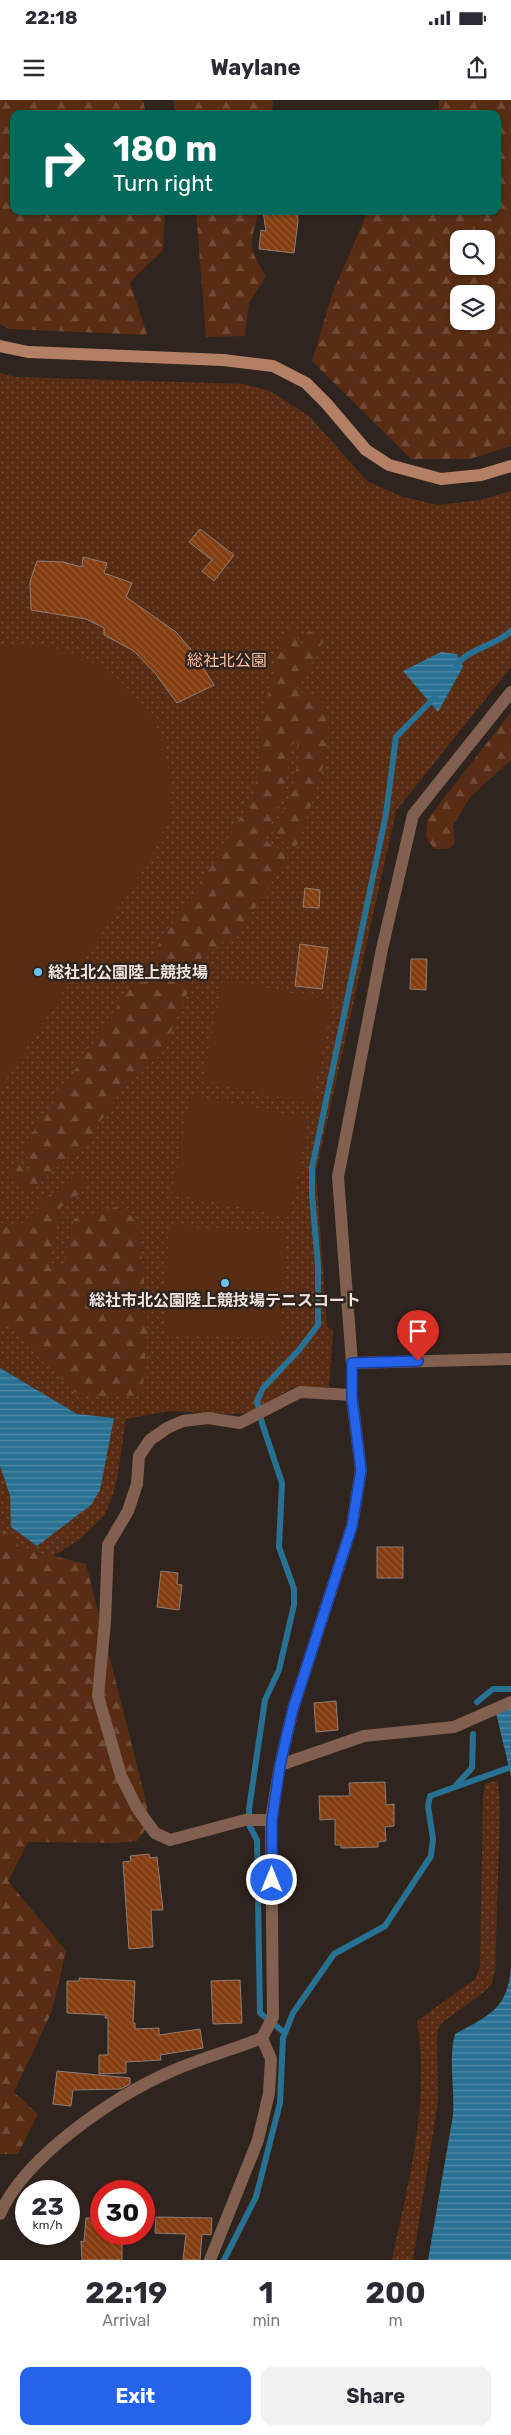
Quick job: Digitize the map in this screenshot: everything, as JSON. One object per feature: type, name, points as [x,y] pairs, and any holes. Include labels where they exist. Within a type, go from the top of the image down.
[{"type":"street","points":[[0,346],[28,352],[223,360],[273,366],[306,384],[326,403],[366,450],[390,465],[441,479],[481,475],[511,466]]},
{"type":"street","points":[[210,2260],[258,2140],[269,2093],[271,2059],[268,2028],[272,1820],[280,1765],[293,1709],[352,1526],[361,1470],[352,1395],[352,1363],[338,1177],[382,949],[413,815],[511,692]]},
{"type":"street","points":[[352,1363],[511,1359]]},
{"type":"street","points":[[272,1820],[250,1820],[170,1840],[155,1833],[136,1808],[121,1776],[98,1696],[105,1622],[108,1545],[128,1511],[137,1484],[139,1456],[150,1440],[167,1428],[183,1421],[208,1418],[240,1423],[300,1392],[352,1395]]},
{"type":"street","points":[[280,1765],[364,1736],[454,1727],[511,1702]]},
{"type":"street","points":[[0,2214],[7,2197],[36,2164],[73,2130],[149,2082],[268,2028]]},
{"type":"green space","points":[[0,100],[143,100],[145,110],[10,110],[10,215],[165,215],[163,250],[130,282],[147,335],[9,329],[0,324]]},
{"type":"green space","points":[[173,100],[273,100],[272,110],[175,110]]},
{"type":"green space","points":[[439,100],[511,100],[511,446],[470,459],[411,459],[312,361],[333,292],[366,215],[501,215],[501,110],[439,110]]},
{"type":"green space","points":[[196,215],[258,215],[252,245],[256,258],[266,276],[249,303],[245,336],[206,337]]},
{"type":"green space","name":"総社北公園","points":[[0,373],[16,377],[244,384],[270,391],[309,416],[367,481],[403,497],[438,505],[481,500],[511,491],[511,667],[396,811],[316,1172],[327,1327],[333,1331],[329,1387],[294,1387],[250,1412],[234,1414],[169,1411],[126,1419],[117,1479],[112,1498],[104,1516],[79,1540],[42,1563],[0,1557]]},
{"type":"green space","points":[[288,628],[297,630],[297,643],[302,649],[304,637],[309,631],[324,636],[313,662],[293,683],[299,692],[317,695],[324,706],[328,722],[328,739],[320,778],[296,847],[273,834],[288,798],[296,770],[298,756],[294,732],[283,794],[264,840],[289,855],[239,933],[203,955],[162,1053],[125,1084],[89,1139],[30,1191],[10,1174],[11,1166],[19,1164],[24,1172],[31,1167],[24,1146],[218,856],[252,797],[260,764],[261,724],[281,642]]},
{"type":"green space","name":"総社北公園陸上競技場","points":[[34,644],[78,654],[116,677],[149,711],[165,743],[170,783],[170,816],[152,855],[0,1089],[0,647]]},
{"type":"green space","points":[[511,712],[511,760],[470,797],[453,826],[455,844],[448,849],[434,849],[426,837],[427,820]]},
{"type":"green space","points":[[223,979],[333,1001],[312,1103],[203,1081]]},
{"type":"green space","points":[[191,1095],[309,1118],[289,1217],[172,1194]]},
{"type":"green space","points":[[81,1174],[87,1188],[61,1207],[50,1262],[62,1268],[74,1219],[116,1207],[138,1220],[148,1321],[142,1395],[108,1397],[74,1392],[16,1328],[0,1325],[0,1223],[21,1225],[48,1196]]},
{"type":"green space","name":"総社市北公園陸上競技場テニスコート","points":[[169,1226],[285,1232],[280,1339],[164,1333]]},
{"type":"green space","points":[[0,1526],[21,1548],[86,1564],[147,1805],[148,1826],[137,1841],[115,1843],[28,1842],[8,1881],[66,1951],[52,2011],[14,2092],[38,2114],[18,2154],[0,2154]]},
{"type":"green space","points":[[498,1780],[500,1812],[495,1971],[491,1985],[484,1992],[443,2022],[438,2028],[438,2102],[413,2260],[392,2260],[416,2141],[421,2082],[417,2021],[475,1979],[480,1967],[483,1798],[485,1784]]},
{"type":"water","points":[[441,652],[457,654],[463,667],[438,712],[403,671]]},
{"type":"water","points":[[0,1368],[77,1414],[114,1418],[100,1490],[91,1505],[37,1546],[11,1527],[10,1495],[0,1466]]},
{"type":"water","points":[[511,1708],[511,1776],[496,1713]]},
{"type":"water","points":[[511,1966],[511,2260],[428,2260],[453,2115],[452,2054],[455,2034],[495,2009],[506,1992]]},
{"type":"building","points":[[264,215],[297,215],[294,253],[259,249],[261,230],[266,231]]},
{"type":"building","points":[[200,529],[234,555],[214,581],[202,571],[212,560],[189,542]]},
{"type":"building","points":[[83,557],[107,563],[104,573],[132,583],[126,597],[176,632],[195,654],[214,685],[177,703],[155,673],[134,651],[104,635],[104,628],[86,619],[31,610],[30,582],[37,561],[63,562],[82,567]]},
{"type":"building","points":[[305,888],[320,890],[319,908],[303,907]]},
{"type":"building","points":[[300,944],[328,948],[322,989],[295,986]]},
{"type":"building","points":[[411,959],[427,959],[426,990],[410,989]]},
{"type":"building","points":[[377,1547],[403,1547],[403,1578],[377,1578]]},
{"type":"building","points":[[161,1571],[178,1573],[177,1584],[182,1585],[179,1610],[157,1607]]},
{"type":"building","points":[[336,1701],[338,1730],[316,1732],[314,1703]]},
{"type":"building","points":[[385,1782],[386,1805],[394,1804],[394,1826],[385,1827],[386,1841],[378,1842],[378,1847],[341,1848],[341,1845],[335,1845],[335,1819],[320,1820],[319,1796],[350,1796],[349,1783]]},
{"type":"building","points":[[149,1854],[150,1858],[157,1857],[163,1910],[151,1910],[153,1947],[129,1949],[123,1862],[131,1861],[130,1856]]},
{"type":"building","points":[[79,1978],[135,1981],[133,2023],[135,2023],[135,2029],[159,2028],[159,2035],[200,2029],[203,2048],[160,2055],[161,2060],[126,2062],[126,2073],[99,2074],[99,2055],[108,2055],[108,2018],[105,2018],[106,2015],[67,2013],[67,1981],[79,1981]]},
{"type":"building","points":[[240,1980],[242,2023],[213,2024],[211,1981]]},
{"type":"building","points":[[57,2071],[130,2078],[130,2084],[121,2089],[73,2090],[71,2106],[53,2104]]},
{"type":"building","points":[[156,2217],[212,2218],[211,2235],[202,2234],[200,2260],[183,2260],[186,2234],[155,2233]]},
{"type":"building","points":[[86,2218],[90,2218],[90,2245],[122,2245],[122,2260],[82,2260],[81,2241],[84,2242]]},
{"type":"waterway","points":[[456,666],[468,655],[498,640],[511,631]]},
{"type":"waterway","points":[[285,2033],[260,2013],[257,1840],[250,1827],[249,1809],[265,1700],[279,1670],[294,1605],[294,1589],[279,1547],[282,1483],[262,1423],[257,1401],[263,1388],[299,1350],[318,1325],[318,1265],[312,1195],[312,1168],[386,814],[396,737],[435,697]]},
{"type":"waterway","points":[[477,1702],[493,1689],[511,1689]]},
{"type":"waterway","points":[[457,1784],[472,1768],[473,1734]]},
{"type":"waterway","points":[[224,2260],[256,2197],[280,2103],[283,2038],[293,2013],[334,1954],[385,1926],[431,1856],[433,1839],[428,1806],[430,1796],[511,1767]]},
{"type":"place","name":"総社北公園陸上競技場","points":[[38,972]]},
{"type":"place","name":"総社市北公園陸上競技場テニスコート","points":[[225,1283]]},
{"type":"route","points":[[272,1880],[272,1820],[280,1765],[293,1709],[352,1526],[361,1470],[352,1398],[352,1363],[418,1361]]}]
